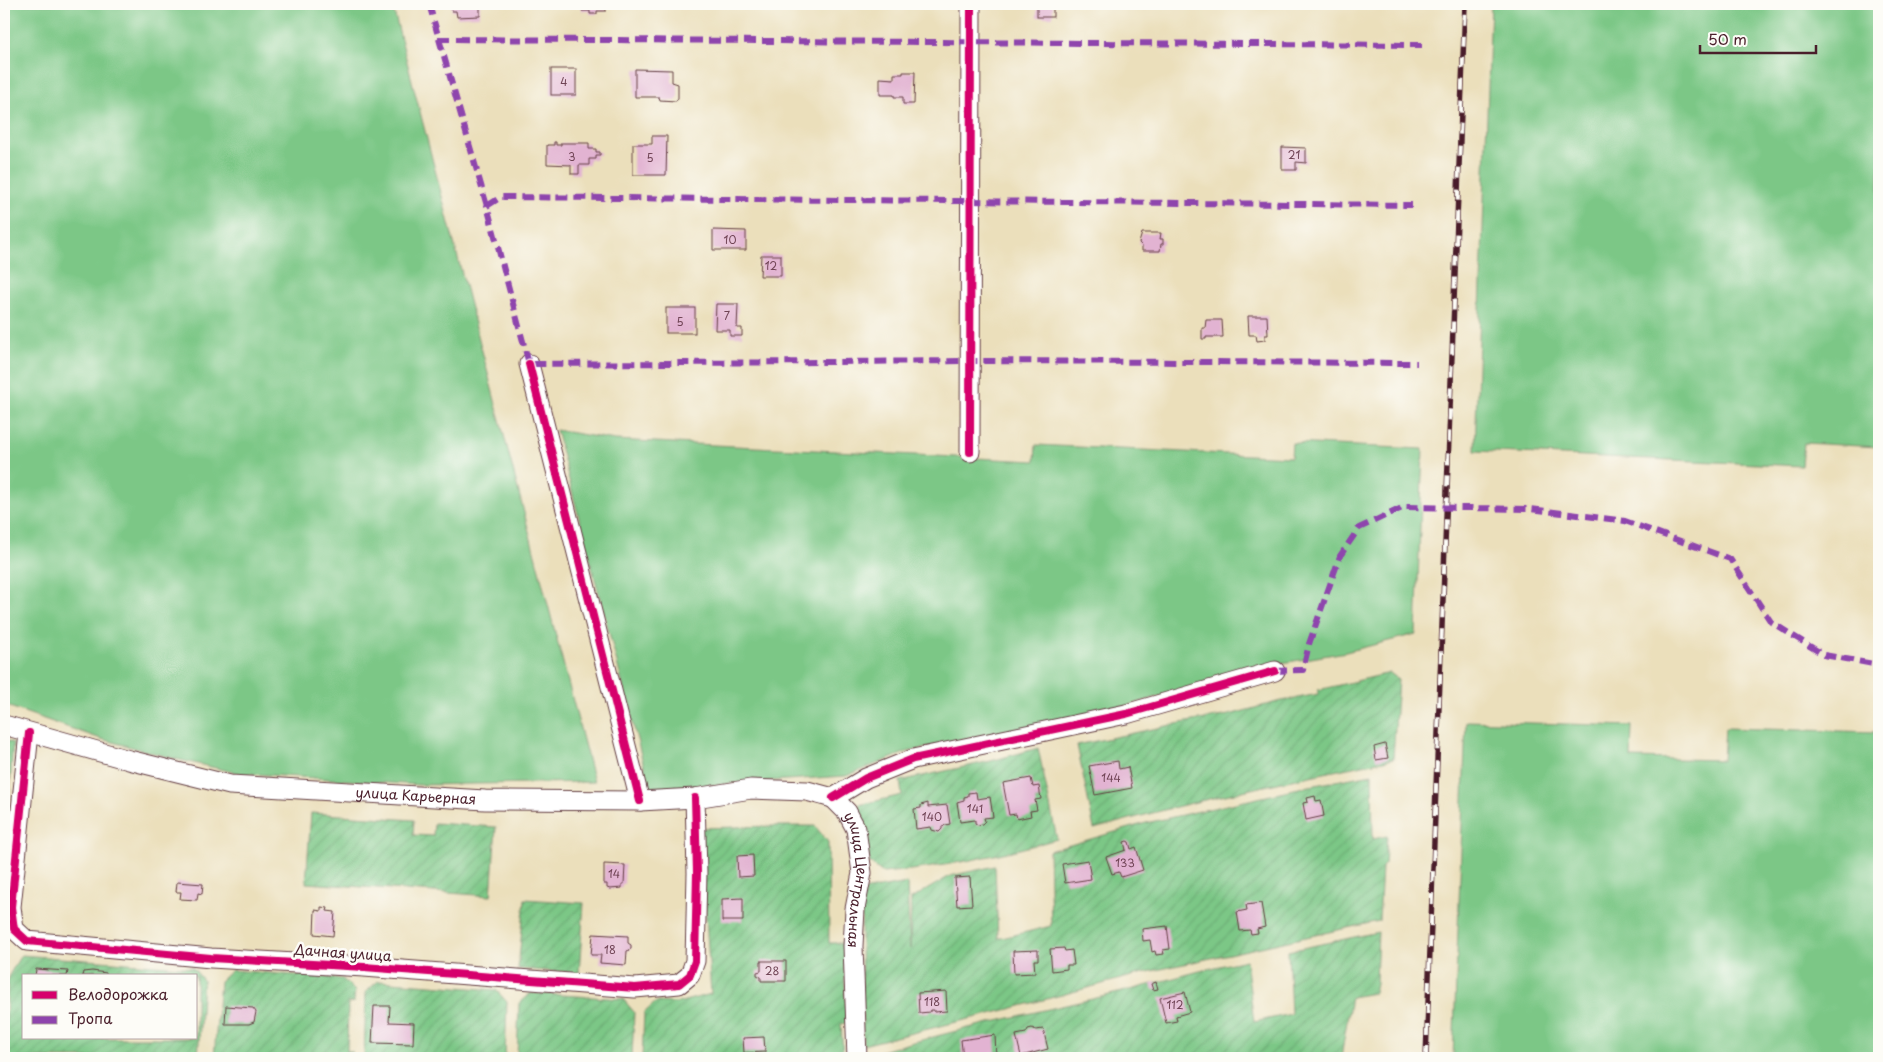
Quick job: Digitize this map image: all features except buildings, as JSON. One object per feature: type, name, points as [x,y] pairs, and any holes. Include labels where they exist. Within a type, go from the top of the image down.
[{"type":"street","points":[[970,452],[971,4]]},
{"type":"street","points":[[529,364],[640,801]]},
{"type":"street","points":[[834,798],[866,778],[913,759],[1126,714],[1275,671]]},
{"type":"street","name":"улица Карьерная","points":[[4,725],[230,785],[485,800],[640,801],[695,798],[751,789],[807,791],[834,798]]},
{"type":"street","name":"Дачная улица","points":[[29,733],[11,907],[14,929],[27,941],[211,958],[383,968],[635,988],[679,984],[690,975],[695,961],[697,873],[695,798]]},
{"type":"street","name":"улица Центральная","points":[[834,798],[847,812],[856,829],[862,872],[855,909],[853,946],[857,1058]]},
{"type":"green space","points":[[4,4],[392,4],[594,782],[419,785],[238,773],[101,739],[4,705]]},
{"type":"green space","points":[[1491,4],[1879,4],[1879,447],[1804,443],[1802,466],[1475,451]]},
{"type":"green space","points":[[556,430],[615,440],[1035,461],[1036,445],[1291,457],[1292,443],[1423,449],[1416,634],[1346,652],[1259,667],[1127,706],[907,752],[846,776],[650,789]]},
{"type":"green space","points":[[1390,673],[1398,679],[1393,759],[1242,791],[1094,829],[1077,745],[1229,715],[1277,702],[1318,694],[1318,690]]},
{"type":"green space","points":[[1466,721],[1632,726],[1631,758],[1723,760],[1725,728],[1879,732],[1879,1058],[1453,1058]]},
{"type":"green space","points":[[4,740],[13,743],[4,874]]},
{"type":"green space","points":[[1038,748],[1057,839],[971,860],[905,871],[883,873],[870,863],[859,805],[902,795],[900,781],[991,761]]},
{"type":"green space","points":[[1372,774],[1373,839],[1387,836],[1385,864],[1382,867],[1379,921],[1143,973],[1006,1010],[863,1045],[862,891],[907,883],[910,949],[911,899],[950,876],[995,866],[998,938],[1002,938],[1051,926],[1049,851],[1146,823],[1289,790]]},
{"type":"green space","points":[[311,813],[414,820],[413,835],[433,836],[434,823],[496,827],[491,896],[306,883]]},
{"type":"green space","points":[[815,826],[828,842],[829,943],[844,943],[846,1023],[841,1024],[843,1053],[846,1052],[846,1058],[642,1058],[644,1013],[656,1002],[677,1003],[711,994],[700,828]]},
{"type":"green space","points":[[525,899],[584,903],[579,973],[518,969]]},
{"type":"green space","points":[[1378,932],[1374,993],[1351,997],[1341,1058],[864,1058],[864,1056],[952,1032],[1119,993],[1246,960],[1254,1022],[1291,1014],[1288,951]]},
{"type":"green space","points":[[21,955],[193,968],[198,974],[203,980],[198,1058],[4,1058],[8,977]]},
{"type":"green space","points":[[232,970],[343,979],[355,991],[354,1002],[348,1003],[347,1051],[352,1051],[352,1058],[214,1058],[220,981]]},
{"type":"green space","points":[[378,981],[496,990],[507,1002],[505,1058],[364,1058],[366,992]]},
{"type":"green space","points":[[531,993],[623,999],[634,1012],[632,1058],[517,1058],[519,1003]]},
{"type":"railway","points":[[1426,1058],[1465,4]]},
{"type":"marked path","points":[[429,4],[487,206],[529,364],[969,361],[1417,363]]},
{"type":"marked path","points":[[438,39],[1423,45]]},
{"type":"marked path","points":[[487,206],[501,197],[1412,205]]},
{"type":"marked path","points":[[1275,671],[1303,670],[1309,644],[1340,556],[1359,528],[1404,507],[1531,509],[1625,521],[1730,559],[1771,622],[1824,655],[1879,665]]},
{"type":"cycle path","points":[[970,452],[971,4]]},
{"type":"cycle path","points":[[529,364],[640,801]]},
{"type":"cycle path","points":[[833,798],[866,778],[913,759],[1126,714],[1275,671]]},
{"type":"cycle path","points":[[29,733],[11,907],[14,929],[27,941],[211,958],[364,967],[635,988],[679,984],[690,975],[695,961],[697,873],[695,798]]}]
